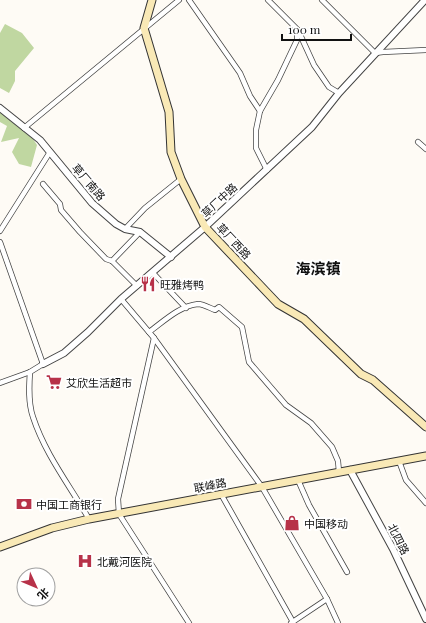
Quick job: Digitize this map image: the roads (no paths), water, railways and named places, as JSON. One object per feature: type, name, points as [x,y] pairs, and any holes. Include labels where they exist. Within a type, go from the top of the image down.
[{"type":"main road","points":[[144,28],[152,0]]},
{"type":"main road","name":"草厂西路","points":[[144,28],[169,112],[171,152],[181,179],[205,227],[278,304],[304,319],[361,374],[374,380],[426,427]]},
{"type":"main road","name":"联峰路","points":[[0,547],[52,528],[89,519],[426,456]]},
{"type":"street","points":[[24,128],[180,0]]},
{"type":"street","points":[[188,0],[240,73],[250,96],[260,111]]},
{"type":"street","points":[[268,0],[298,29],[314,65],[329,86],[339,93]]},
{"type":"street","points":[[322,0],[375,53],[426,50]]},
{"type":"street","name":"草厂中路","points":[[0,383],[30,372],[64,353],[88,332],[121,299],[205,227],[312,127],[339,93],[425,0]]},
{"type":"street","points":[[267,170],[256,148],[256,130],[260,111],[278,80],[297,40],[298,29]]},
{"type":"street","name":"草厂南路","points":[[0,108],[40,140],[92,203],[116,224],[125,229],[140,232],[171,257]]},
{"type":"street","points":[[418,142],[426,149]]},
{"type":"street","points":[[0,232],[50,152]]},
{"type":"street","points":[[125,229],[145,208],[181,179]]},
{"type":"street","points":[[43,184],[60,204],[61,210],[80,232],[106,259],[112,261],[137,286]]},
{"type":"street","points":[[112,261],[140,232]]},
{"type":"street","points":[[0,242],[3,255],[43,364]]},
{"type":"street","points":[[153,273],[186,308]]},
{"type":"street","points":[[121,299],[154,338],[262,487],[327,600],[338,623]]},
{"type":"street","points":[[149,332],[178,311],[186,308],[199,304],[215,310],[219,307],[242,327],[249,362],[286,405],[311,423],[332,447],[338,461],[339,472]]},
{"type":"street","points":[[154,338],[118,499],[120,514],[189,623]]},
{"type":"street","points":[[30,372],[29,392],[33,417],[48,450],[89,519]]},
{"type":"street","points":[[399,461],[406,480],[426,502]]},
{"type":"street","name":"北四路","points":[[350,470],[393,549],[426,619]]},
{"type":"street","points":[[298,480],[309,505],[347,572]]},
{"type":"street","points":[[221,494],[292,622],[327,600]]},
{"type":"place","name":"旺雅烤鸭","points":[[148,284]]},
{"type":"place","name":"艾欣生活超市","points":[[54,382]]},
{"type":"place","name":"中国工商银行","points":[[24,504]]},
{"type":"place","name":"中国移动","points":[[292,523]]},
{"type":"place","name":"北戴河医院","points":[[85,561]]},
{"type":"district","name":"海滨镇","points":[[318,268]]}]
